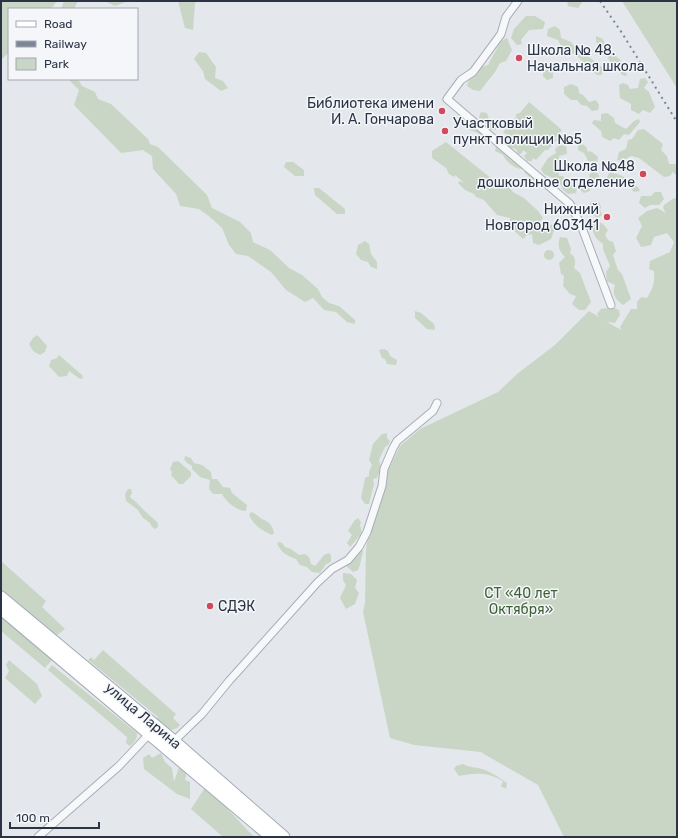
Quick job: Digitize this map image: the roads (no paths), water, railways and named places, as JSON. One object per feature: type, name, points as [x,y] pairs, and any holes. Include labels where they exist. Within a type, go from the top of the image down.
[{"type":"main road","name":"улица Ларина","points":[[1,597],[153,730],[271,837]]},
{"type":"main road","name":"улица Ларина","points":[[1,609],[153,730],[174,740],[284,837]]},
{"type":"street","points":[[518,1],[506,17],[501,34],[473,72],[461,80],[447,99],[570,204],[581,225],[611,305]]},
{"type":"street","points":[[174,740],[202,714],[229,681],[316,583],[332,569],[348,560],[359,547],[367,532],[382,486],[384,469],[393,448],[397,441],[430,414],[437,403]]},
{"type":"street","points":[[38,837],[119,766],[153,730]]},
{"type":"railway","points":[[600,1],[622,33],[677,122]]},
{"type":"place","name":"Школа № 48. Начальная школа","points":[[519,58]]},
{"type":"place","name":"Библиотека имени И. А. Гончарова","points":[[442,111]]},
{"type":"place","name":"Участковый пункт полиции №5","points":[[445,131]]},
{"type":"place","name":"Школа №48 дошкольное отделение","points":[[643,174]]},
{"type":"place","name":"Нижний Новгород 603141","points":[[607,217]]},
{"type":"place","name":"СДЭК","points":[[210,606]]},
{"type":"park label","name":"СТ «40 лет Октября»","points":[[521,602]]}]
